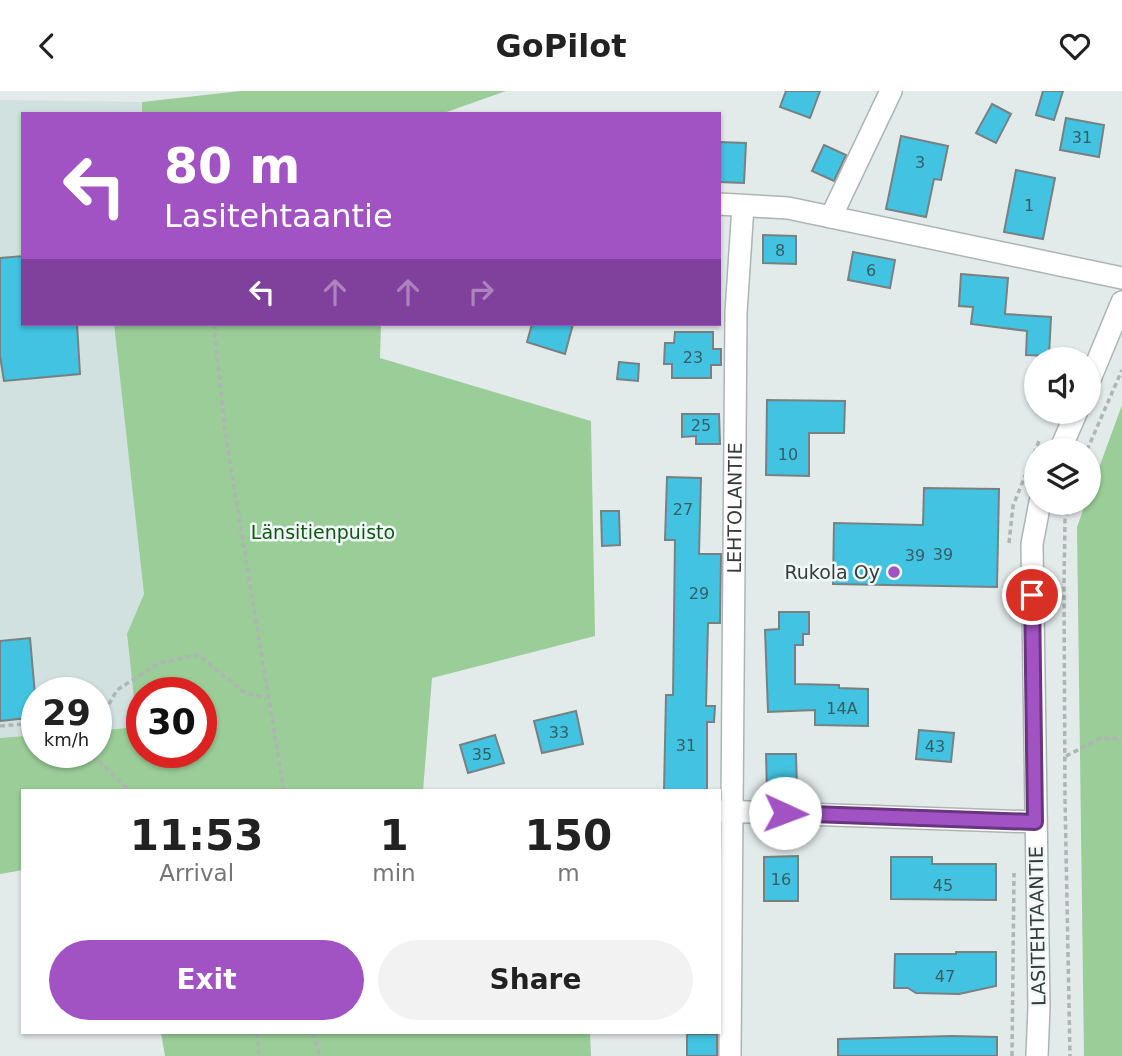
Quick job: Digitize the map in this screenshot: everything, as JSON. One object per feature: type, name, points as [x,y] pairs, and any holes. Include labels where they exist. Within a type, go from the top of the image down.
[{"type":"street","points":[[831,217],[891,91]]},
{"type":"street","points":[[721,204],[788,208],[1122,278]]},
{"type":"street","name":"LEHTOLANTIE","points":[[730,1056],[726,811],[736,313],[743,206]]},
{"type":"street","points":[[1101,353],[1122,302]]},
{"type":"street","name":"LASITEHTAANTIE","points":[[1037,1056],[1039,1007],[1032,544],[1038,515]]},
{"type":"street","points":[[726,811],[1035,822]]},
{"type":"path","points":[[214,326],[225,432],[284,789]]},
{"type":"path","points":[[1092,438],[1122,370]]},
{"type":"path","points":[[1066,515],[1065,756],[1070,1056]]},
{"type":"path","points":[[112,699],[117,690],[159,663],[198,656],[245,693],[267,699]]},
{"type":"path","points":[[0,726],[21,725]]},
{"type":"path","points":[[1065,756],[1101,738],[1122,739]]},
{"type":"path","points":[[106,768],[128,789]]},
{"type":"path","points":[[257,1034],[259,1056]]},
{"type":"path","points":[[313,1034],[320,1056]]},
{"type":"shaded area","points":[[0,100],[142,102],[142,112],[21,112],[21,326],[114,326],[144,594],[127,635],[132,677],[126,677],[126,729],[112,730],[112,677],[21,677],[21,736],[0,738]]},
{"type":"green space","points":[[241,91],[506,91],[447,112],[142,112],[142,102]]},
{"type":"green space","name":"Länsitienpuisto","points":[[114,326],[381,326],[380,358],[591,421],[595,636],[432,678],[423,789],[21,789],[21,870],[0,874],[0,738],[21,736],[21,768],[112,768],[112,729],[126,728],[126,768],[217,768],[217,677],[132,677],[127,634],[144,594]]},
{"type":"green space","points":[[1122,405],[1122,1056],[1084,1056],[1077,527],[1081,515],[1101,515],[1101,462]]},
{"type":"green space","points":[[161,1034],[590,1034],[591,1056],[165,1056]]},
{"type":"building","points":[[786,91],[820,91],[810,118],[780,107]]},
{"type":"building","points":[[1043,91],[1063,91],[1054,120],[1036,115]]},
{"type":"building","points":[[992,104],[1011,114],[996,143],[976,133]]},
{"type":"building","points":[[1066,118],[1104,125],[1099,157],[1060,150]]},
{"type":"building","points":[[901,136],[948,146],[941,180],[934,179],[926,217],[886,209]]},
{"type":"building","points":[[721,142],[746,143],[744,183],[721,182]]},
{"type":"building","points":[[824,145],[846,155],[834,181],[812,171]]},
{"type":"building","points":[[1016,170],[1055,178],[1043,239],[1004,232]]},
{"type":"building","points":[[763,235],[796,236],[796,264],[763,263]]},
{"type":"building","points":[[853,252],[895,260],[890,288],[848,280]]},
{"type":"building","points":[[21,256],[21,326],[77,326],[80,374],[4,381],[0,356],[0,258]]},
{"type":"building","points":[[961,274],[1008,278],[1005,314],[1051,317],[1049,347],[1026,347],[1027,331],[971,324],[973,307],[959,306]]},
{"type":"building","points":[[531,326],[572,326],[565,354],[527,342]]},
{"type":"building","points":[[675,332],[713,332],[713,349],[721,349],[721,365],[711,365],[711,378],[672,378],[672,364],[664,364],[665,343],[674,343]]},
{"type":"building","points":[[619,362],[639,364],[638,381],[617,379]]},
{"type":"building","points":[[767,400],[845,401],[844,433],[809,433],[809,476],[766,475]]},
{"type":"building","points":[[682,414],[719,414],[720,444],[696,444],[696,436],[682,437]]},
{"type":"building","points":[[667,477],[701,478],[699,554],[721,554],[720,623],[708,623],[706,706],[715,706],[714,722],[707,722],[707,789],[664,789],[666,695],[673,695],[675,540],[665,540]]},
{"type":"building","points":[[924,488],[999,489],[997,587],[833,584],[834,523],[923,525]]},
{"type":"building","points":[[601,511],[619,511],[620,545],[602,546]]},
{"type":"building","points":[[779,612],[809,612],[809,634],[803,634],[803,645],[795,645],[795,684],[868,689],[868,726],[815,725],[815,710],[768,712],[765,630],[779,629]]},
{"type":"building","points":[[30,638],[33,677],[21,677],[21,719],[0,721],[0,641]]},
{"type":"building","points":[[576,711],[583,744],[542,753],[534,721]]},
{"type":"building","points":[[919,730],[954,733],[951,762],[916,759]]},
{"type":"building","points":[[495,735],[504,763],[468,773],[460,745]]},
{"type":"building","points":[[766,754],[796,754],[797,791],[767,792]]},
{"type":"building","points":[[798,856],[798,901],[764,901],[764,857]]},
{"type":"building","points":[[891,857],[932,857],[932,864],[996,864],[996,900],[891,899]]},
{"type":"building","points":[[996,952],[996,986],[959,994],[916,993],[908,988],[894,988],[895,954]]},
{"type":"building","points":[[687,1034],[717,1034],[717,1056],[687,1056]]},
{"type":"building","points":[[997,1037],[997,1056],[838,1056],[838,1039]]},
{"type":"place","name":"Rukola Oy","points":[[894,572]]},
{"type":"route","points":[[785,813],[1035,822],[1032,595]]}]
